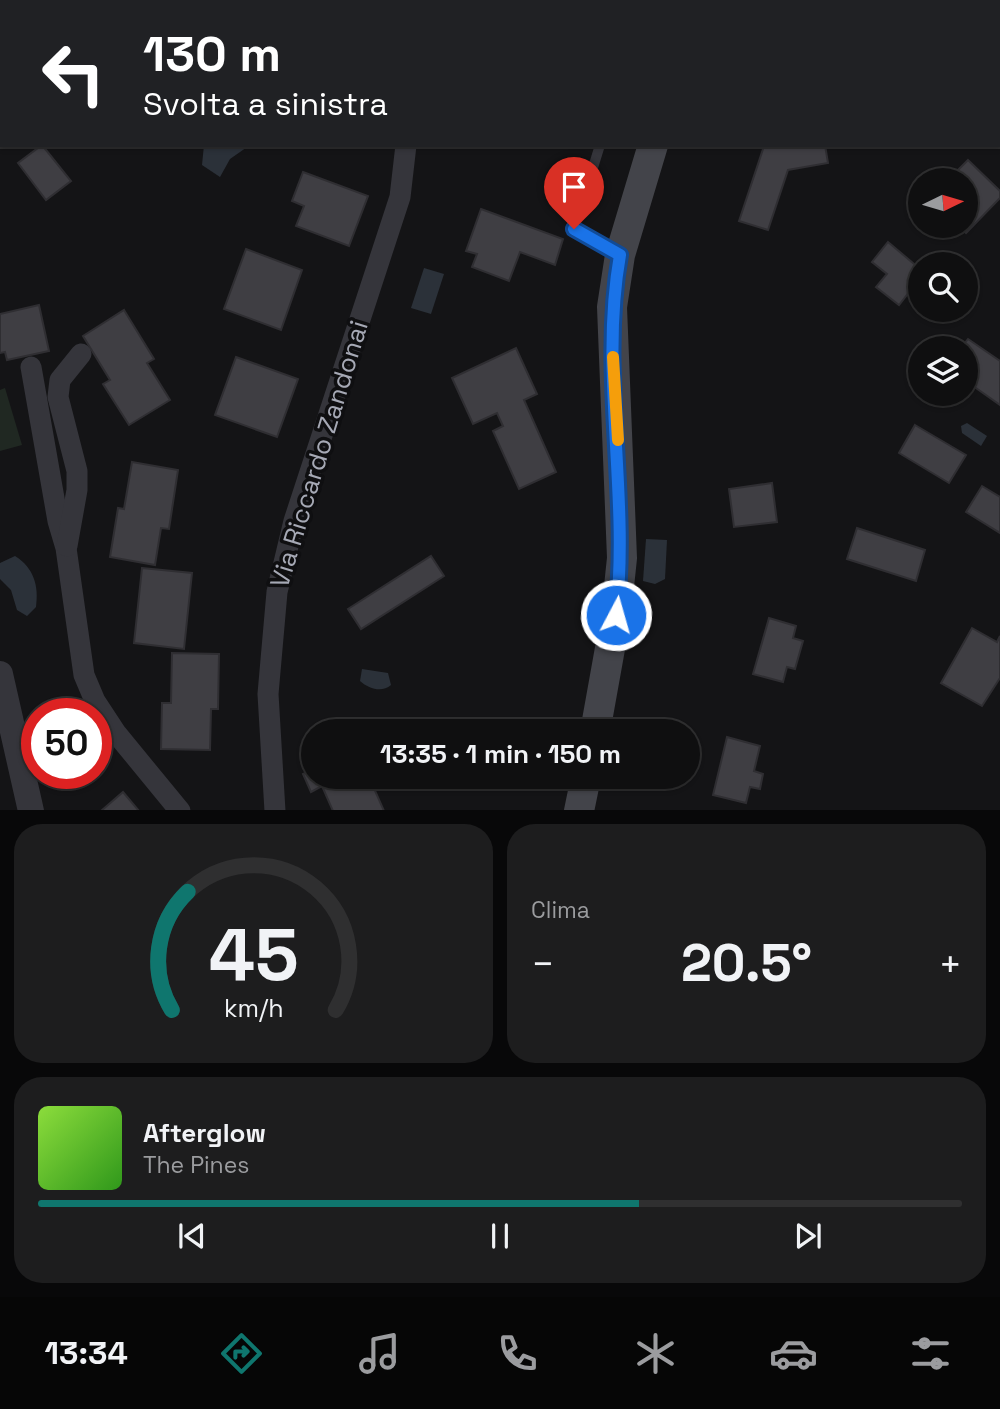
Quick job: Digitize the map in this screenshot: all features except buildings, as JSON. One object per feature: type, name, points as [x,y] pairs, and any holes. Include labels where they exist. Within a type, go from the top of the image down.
[{"type":"main road","points":[[597,719],[616,615],[622,558],[611,321],[620,255],[652,147]]},
{"type":"main road","points":[[579,810],[583,789]]},
{"type":"street","name":"Via Riccardo Zandonai","points":[[275,810],[268,694],[279,582],[293,521],[400,197],[406,147]]},
{"type":"street","points":[[66,548],[74,510],[77,471],[58,388],[81,354]]},
{"type":"street","points":[[31,367],[58,521],[66,548],[82,664],[95,701],[130,752],[180,810]]},
{"type":"street","points":[[0,674],[31,810]]},
{"type":"lane","points":[[599,147],[574,229],[620,255]]},
{"type":"shaded area","points":[[204,147],[247,147],[230,159],[220,177],[202,165]]},
{"type":"shaded area","points":[[424,268],[444,274],[431,314],[411,308]]},
{"type":"shaded area","points":[[5,388],[22,445],[0,451],[0,390]]},
{"type":"shaded area","points":[[967,423],[987,436],[981,446],[962,433],[961,426]]},
{"type":"shaded area","points":[[646,539],[667,540],[665,579],[655,584],[643,581]]},
{"type":"shaded area","points":[[15,556],[27,566],[36,585],[36,607],[27,616],[17,610],[11,590],[0,579],[0,563]]},
{"type":"shaded area","points":[[362,669],[388,673],[391,685],[380,689],[367,686],[360,681]]},
{"type":"slow traffic","points":[[613,357],[618,440]]},
{"type":"route","points":[[574,229],[620,255],[611,321],[622,533],[616,615]]}]
